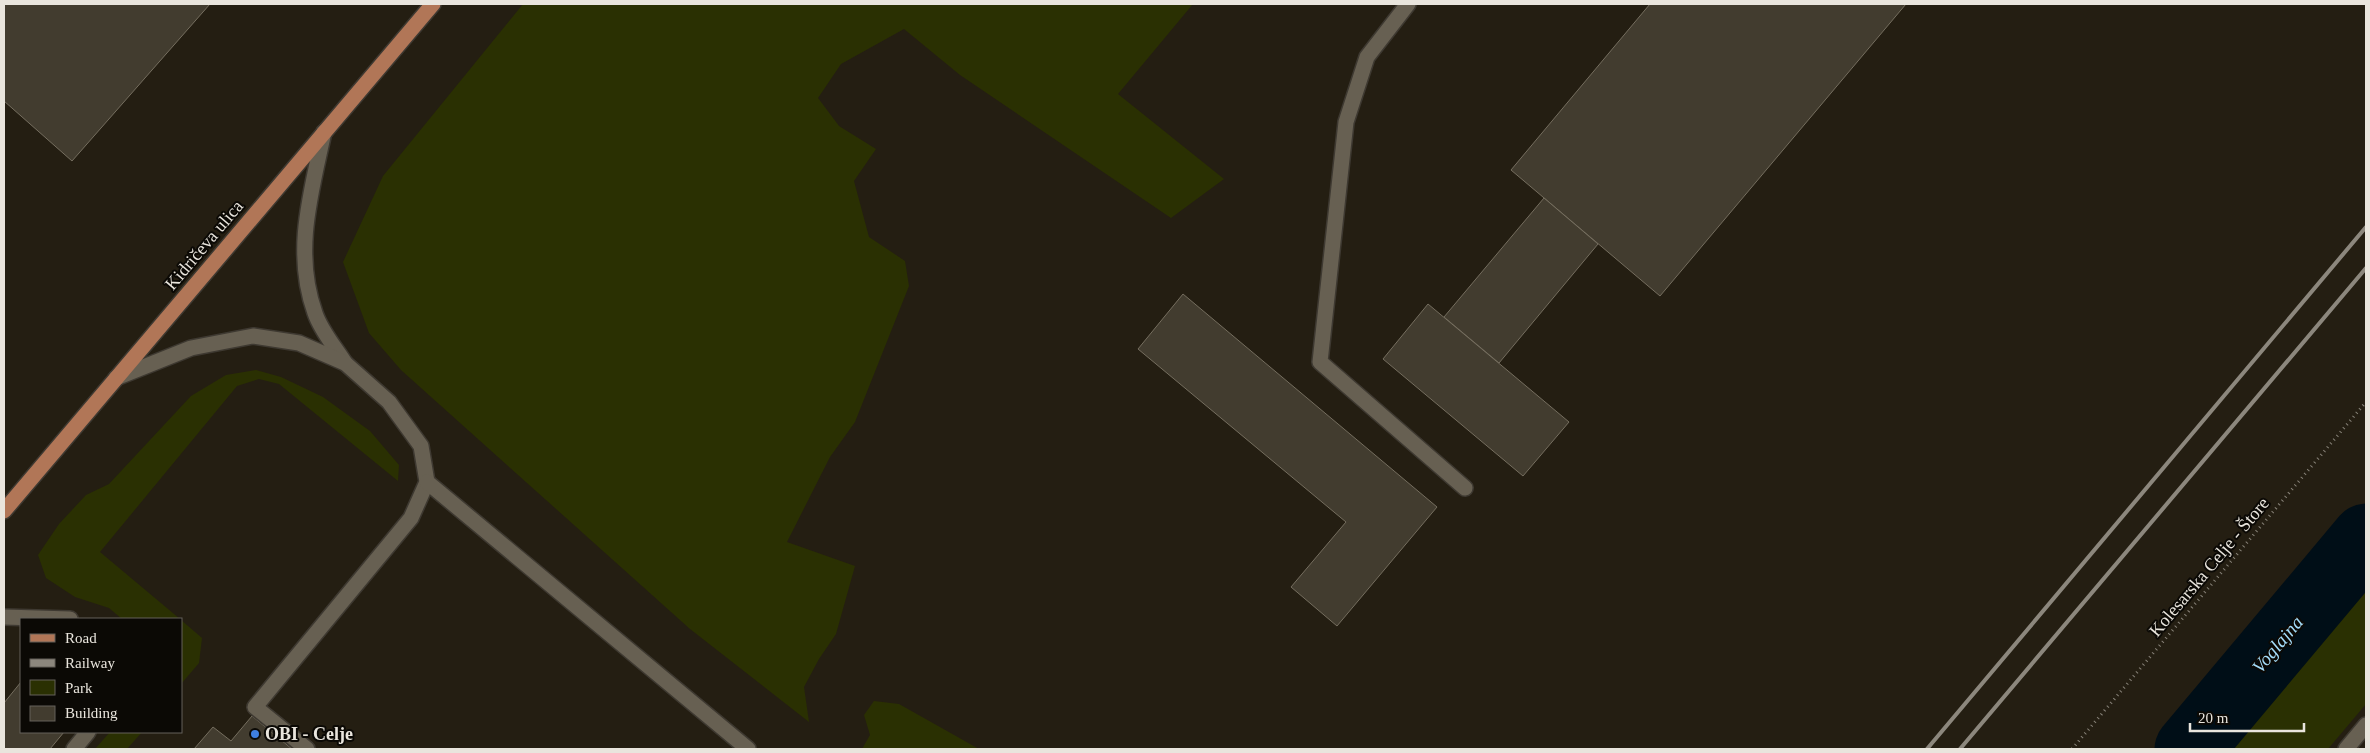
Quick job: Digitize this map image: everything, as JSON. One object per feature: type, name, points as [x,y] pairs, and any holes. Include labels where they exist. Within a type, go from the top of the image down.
[{"type":"main road","name":"Kidričeva ulica","points":[[4,511],[433,4]]},
{"type":"street","points":[[1408,4],[1367,57],[1346,122],[1320,362],[1465,488]]},
{"type":"street","points":[[308,749],[255,707],[411,518],[427,482],[422,446],[389,402],[345,363],[316,315],[304,271],[306,214],[324,132]]},
{"type":"street","points":[[116,378],[191,348],[253,336],[300,343],[345,363]]},
{"type":"street","points":[[427,482],[748,749]]},
{"type":"street","points":[[4,618],[20,618]]},
{"type":"street","points":[[2346,749],[2366,725]]},
{"type":"street","points":[[74,749],[87,733]]},
{"type":"path","name":"Kolesarska Celje - Štore","points":[[2072,749],[2366,402]]},
{"type":"green space","points":[[523,4],[1193,4],[1118,94],[1224,179],[1171,218],[960,75],[904,29],[841,64],[818,98],[839,126],[876,149],[854,181],[869,237],[905,261],[909,286],[855,422],[830,457],[787,542],[855,566],[836,634],[819,659],[804,687],[809,722],[690,629],[401,370],[369,333],[343,262],[383,176]]},
{"type":"green space","points":[[256,370],[281,377],[323,397],[370,431],[399,465],[398,481],[279,384],[259,379],[237,386],[100,552],[179,618],[121,618],[109,608],[75,597],[46,578],[38,555],[59,524],[86,495],[109,484],[191,396],[226,375]]},
{"type":"green space","points":[[2366,585],[2366,704],[2328,749],[2223,749]]},
{"type":"green space","points":[[182,621],[202,638],[199,663],[182,683]]},
{"type":"green space","points":[[874,701],[899,704],[979,749],[862,749],[870,735],[864,715]]},
{"type":"green space","points":[[109,733],[141,733],[127,749],[95,749]]},
{"type":"building","points":[[4,4],[210,4],[72,161],[4,101]]},
{"type":"building","points":[[1650,4],[1906,4],[1660,296],[1511,170]]},
{"type":"building","points":[[1544,198],[1598,244],[1499,363],[1444,317]]},
{"type":"building","points":[[1183,294],[1437,507],[1337,626],[1291,587],[1346,522],[1138,349]]},
{"type":"building","points":[[1428,304],[1569,422],[1523,476],[1383,359]]},
{"type":"building","points":[[20,683],[20,733],[63,733],[50,749],[4,749],[4,703]]},
{"type":"building","name":"OBI - Celje","points":[[252,716],[292,749],[194,749],[213,727],[231,741]]},
{"type":"waterway","name":"Voglajna","points":[[2189,749],[2366,538]]},
{"type":"railway","points":[[1927,749],[2366,227]]},
{"type":"railway","points":[[1960,749],[2366,268]]},
{"type":"place","name":"OBI - Celje","points":[[255,734]]}]
